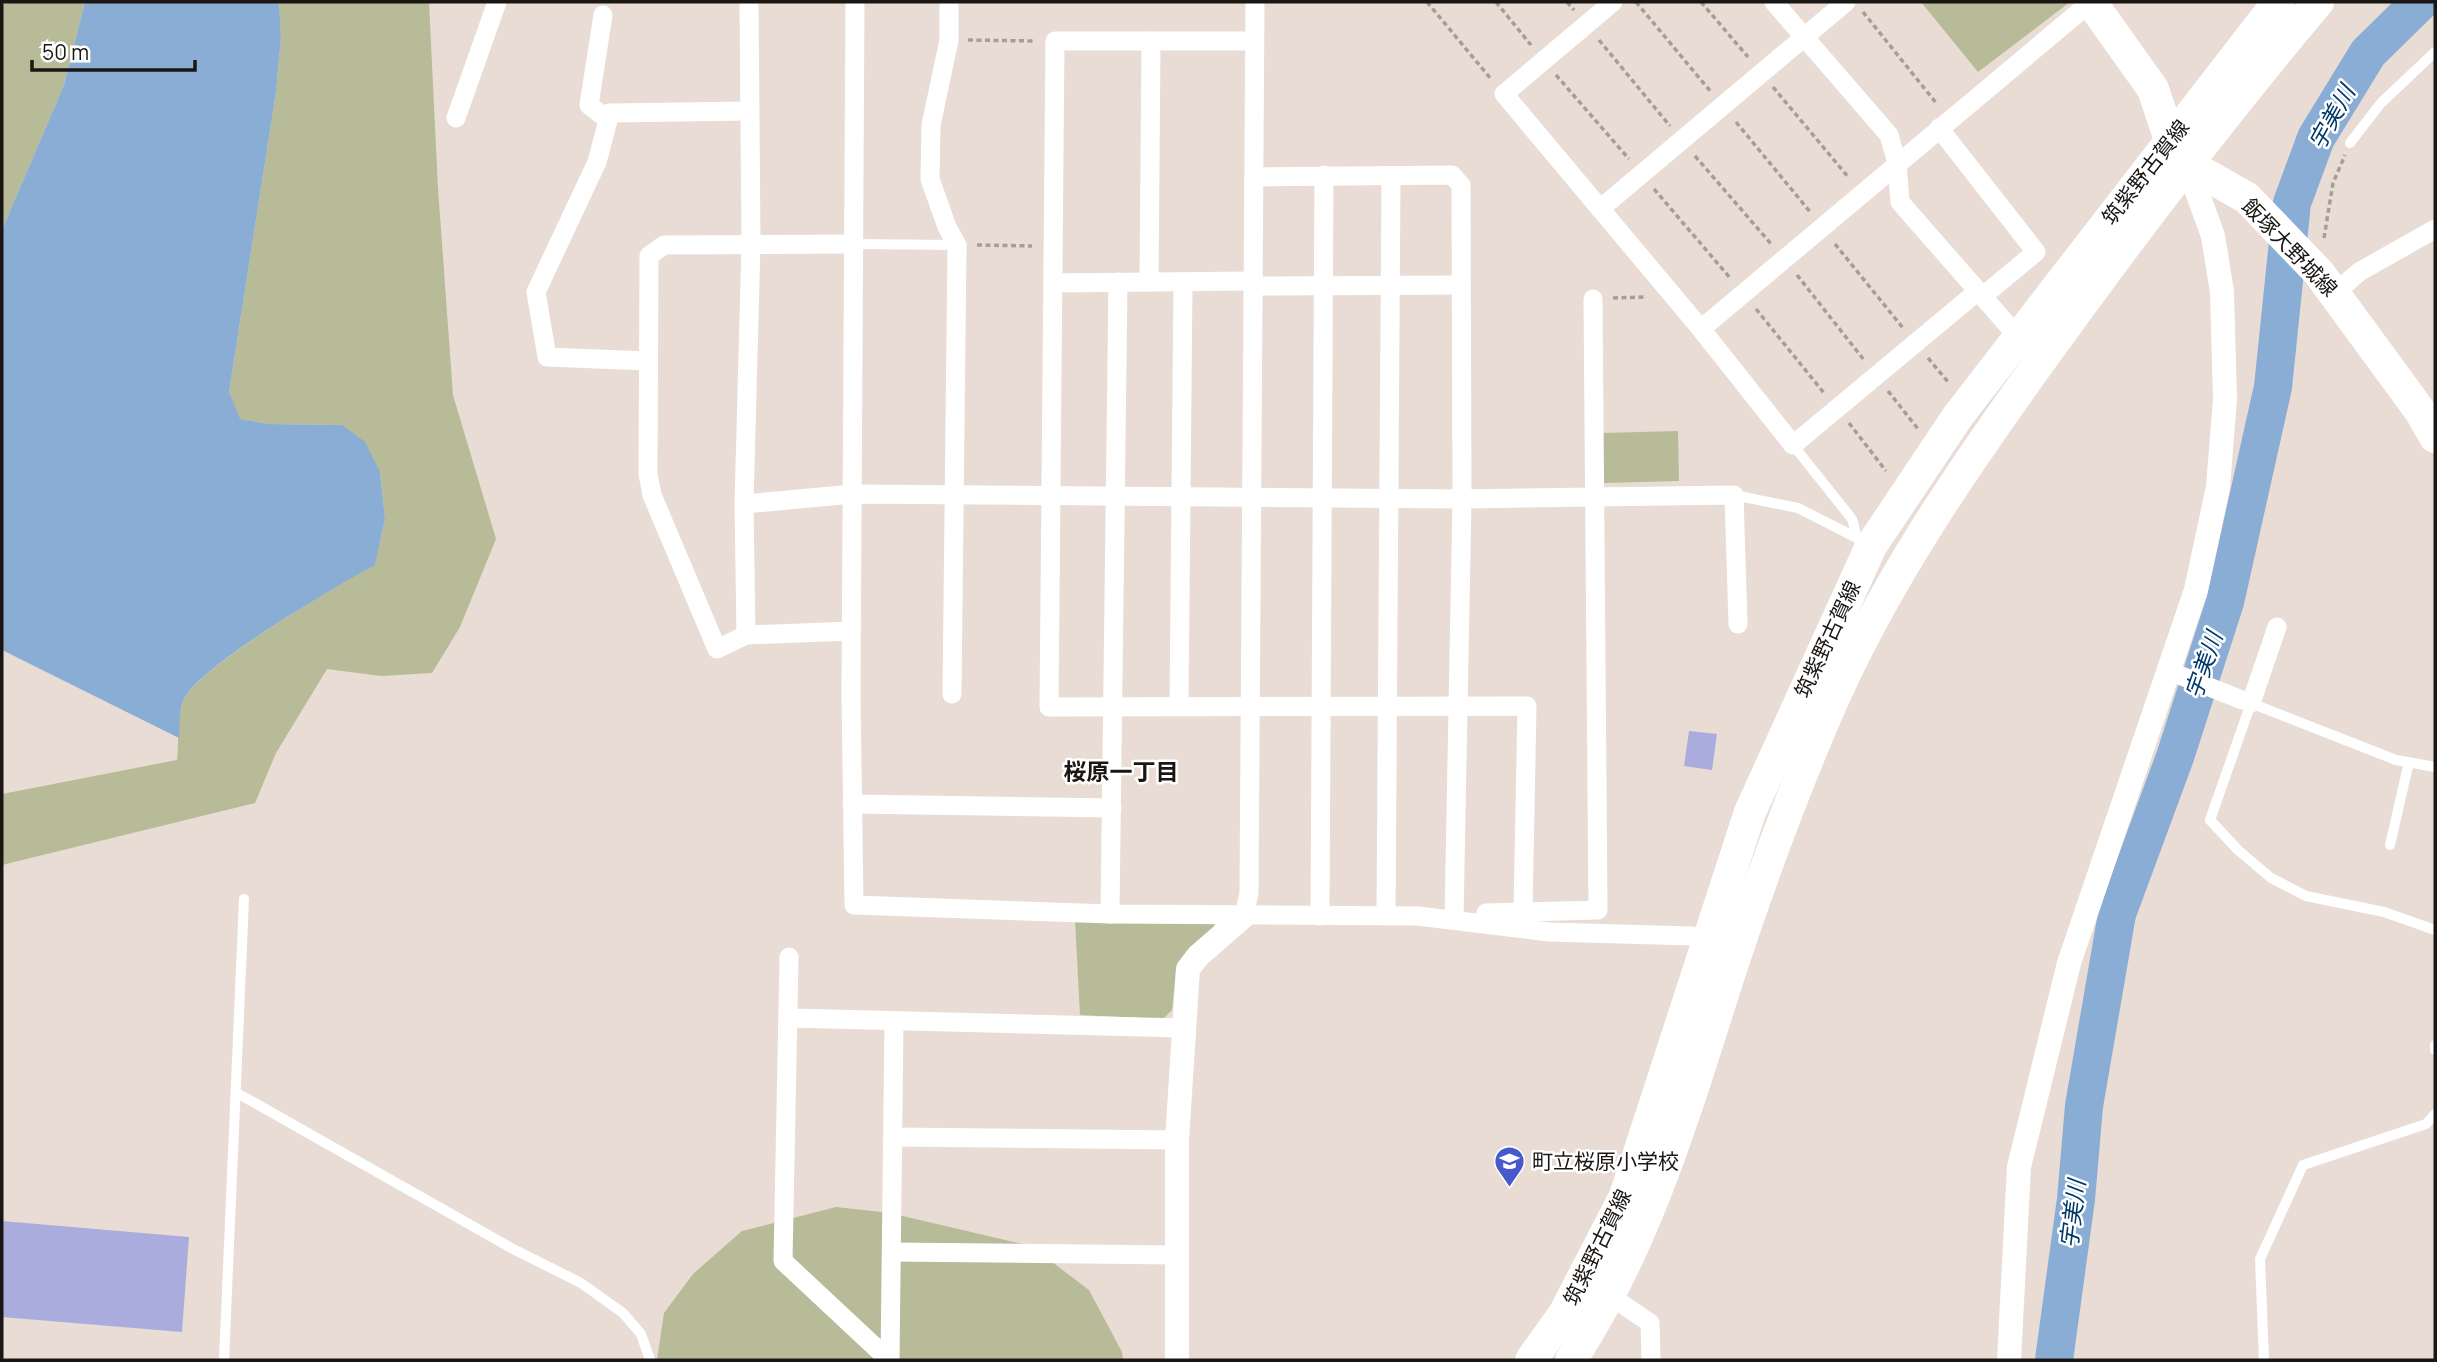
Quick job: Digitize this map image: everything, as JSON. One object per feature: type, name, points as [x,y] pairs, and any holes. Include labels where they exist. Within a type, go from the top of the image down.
[{"type":"main road","points":[[2091,2],[2153,89],[2178,152]]},
{"type":"main road","name":"筑紫野古賀線","points":[[1531,1360],[1564,1314],[1625,1196],[1750,812],[1864,542],[2019,338],[2178,152],[2318,2]]},
{"type":"main road","name":"筑紫野古賀線","points":[[1571,1360],[1609,1295],[1662,1174],[1785,815],[1826,714],[1874,618],[1925,526],[2178,152],[2273,4]]},
{"type":"main road","name":"飯塚大野城線","points":[[2178,152],[2247,198],[2327,283],[2420,411],[2435,437]]},
{"type":"street","points":[[456,118],[497,2]]},
{"type":"street","points":[[746,635],[744,504],[751,244],[749,2]]},
{"type":"street","points":[[855,2],[851,631],[853,905],[1110,914],[1386,916],[1454,919],[1549,932],[1692,936],[1710,941]]},
{"type":"street","points":[[948,2],[949,40],[931,125],[930,179],[947,227],[957,245],[952,694]]},
{"type":"street","points":[[1177,1360],[1177,1140],[1182,1028],[1188,969],[1198,956],[1244,916],[1248,893],[1255,2]]},
{"type":"street","points":[[1613,2],[1504,94],[1669,290],[1793,445],[1916,343],[2036,253],[1944,124]]},
{"type":"street","points":[[1774,2],[1889,135],[1898,163],[1900,202],[2019,338]]},
{"type":"street","points":[[1600,209],[1846,2]]},
{"type":"street","points":[[1701,329],[2091,2]]},
{"type":"street","points":[[603,15],[589,105],[608,120]]},
{"type":"street","points":[[1254,41],[1055,41],[1049,707],[1527,706],[1522,910]]},
{"type":"street","points":[[1149,282],[1151,41]]},
{"type":"street","points":[[648,361],[547,357],[536,292],[597,162],[610,113],[750,111]]},
{"type":"street","points":[[2009,1360],[2019,1167],[2070,963],[2176,673],[2218,487],[2225,399],[2222,292],[2215,247],[2178,152]]},
{"type":"street","points":[[1320,916],[1324,175]]},
{"type":"street","points":[[1254,177],[1452,175],[1461,185],[1462,499],[1454,919]]},
{"type":"street","points":[[1386,916],[1391,176]]},
{"type":"street","points":[[2327,283],[2359,271],[2435,229]]},
{"type":"street","points":[[851,631],[746,635],[716,649],[652,495],[648,474],[648,361],[649,257],[664,245],[853,244]]},
{"type":"street","points":[[1110,914],[1118,282]]},
{"type":"street","points":[[1053,283],[1183,282],[1324,287],[1461,285]]},
{"type":"street","points":[[1179,705],[1183,282]]},
{"type":"street","points":[[1483,923],[1486,913],[1522,910],[1556,914],[1598,910],[1593,299]]},
{"type":"street","points":[[744,504],[853,494],[1050,498],[1389,499],[1734,495],[1738,624]]},
{"type":"street","points":[[2176,673],[2247,702],[2277,627]]},
{"type":"street","points":[[852,804],[1112,808]]},
{"type":"street","points":[[789,957],[783,1261],[890,1360]]},
{"type":"street","points":[[789,1018],[1182,1028]]},
{"type":"street","points":[[890,1360],[894,1022]]},
{"type":"street","points":[[893,1137],[1177,1140]]},
{"type":"street","points":[[892,1252],[1177,1255]]},
{"type":"street","points":[[1609,1295],[1650,1323],[1651,1360]]},
{"type":"lane","points":[[2350,144],[2381,103],[2435,52]]},
{"type":"lane","points":[[853,244],[957,245]]},
{"type":"lane","points":[[1793,445],[1852,519],[1864,542]]},
{"type":"lane","points":[[1734,495],[1798,508],[1864,542]]},
{"type":"lane","points":[[2435,767],[2396,760],[2247,702],[2210,820],[2238,850],[2271,878],[2306,896],[2384,912],[2435,930]]},
{"type":"lane","points":[[2390,845],[2409,762]]},
{"type":"lane","points":[[224,1360],[244,899]]},
{"type":"lane","points":[[237,1093],[515,1250],[581,1283],[623,1313],[641,1334],[650,1360]]},
{"type":"lane","points":[[2264,1360],[2260,1259],[2303,1165],[2426,1124],[2435,1114]]},
{"type":"path","points":[[1427,2],[1504,94]]},
{"type":"path","points":[[1496,2],[1743,293],[1886,471]]},
{"type":"path","points":[[1567,2],[1784,259],[1922,433]]},
{"type":"path","points":[[1636,2],[1950,383]]},
{"type":"path","points":[[1701,2],[1861,193]]},
{"type":"path","points":[[1854,2],[1944,124]]},
{"type":"path","points":[[949,40],[1055,41]]},
{"type":"path","points":[[2327,283],[2333,183],[2350,144]]},
{"type":"path","points":[[957,245],[1054,246]]},
{"type":"path","points":[[1593,299],[1661,296],[1669,290]]},
{"type":"green space","points":[[5,2],[85,2],[64,85],[2,230],[2,7]]},
{"type":"green space","points":[[279,2],[429,2],[438,188],[453,395],[496,539],[460,627],[432,673],[381,676],[327,669],[276,753],[255,803],[2,865],[2,794],[177,760],[181,707],[194,686],[241,648],[375,564],[385,518],[380,472],[342,425],[269,424],[239,419],[229,392],[276,92],[281,37]]},
{"type":"green space","points":[[1921,2],[2070,2],[1978,72]]},
{"type":"green space","points":[[1678,431],[1679,481],[1604,483],[1602,433]]},
{"type":"green space","points":[[1075,920],[1214,922],[1214,932],[1176,970],[1172,1010],[1163,1019],[1080,1015]]},
{"type":"green space","points":[[836,1207],[890,1213],[1031,1246],[1089,1290],[1122,1352],[1123,1360],[657,1360],[664,1313],[693,1274],[742,1231]]},
{"type":"water","points":[[85,2],[279,2],[281,37],[276,92],[229,392],[240,419],[269,424],[342,425],[365,442],[380,472],[385,518],[375,565],[270,628],[214,668],[194,686],[183,701],[179,738],[2,650],[2,230],[64,85]]},
{"type":"building","points":[[1689,731],[1717,734],[1712,770],[1684,766]]},
{"type":"building","points":[[2,1221],[189,1237],[182,1332],[2,1317]]},
{"type":"waterway","name":"宇美川","points":[[2054,1360],[2076,1199],[2084,1106],[2117,914],[2175,757],[2225,602],[2273,387],[2292,203],[2316,138],[2368,53],[2420,2]]},
{"type":"place","name":"町立桜原小学校","points":[[1509,1188]]},
{"type":"district","name":"桜原一丁目","points":[[1121,771]]}]
